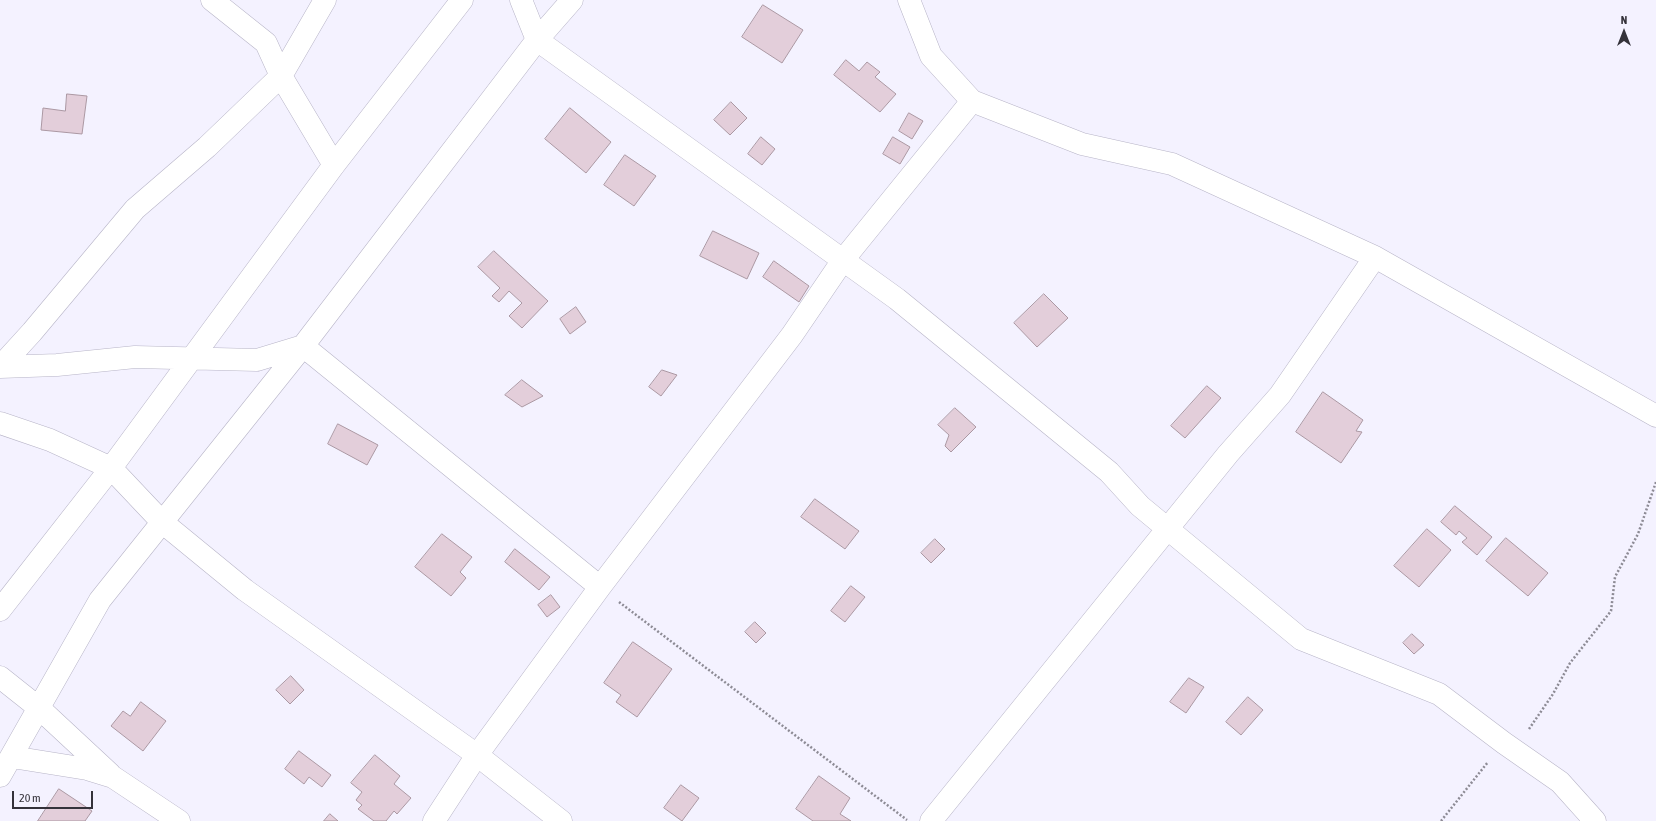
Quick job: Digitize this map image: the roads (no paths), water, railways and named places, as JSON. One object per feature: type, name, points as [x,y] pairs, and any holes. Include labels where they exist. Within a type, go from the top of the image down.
[{"type":"street","points":[[212,0],[266,43],[281,76],[334,164]]},
{"type":"street","points":[[0,367],[32,332],[135,209],[207,146],[281,76],[325,0]]},
{"type":"street","points":[[0,610],[111,468],[334,164],[462,0]]},
{"type":"street","points":[[521,0],[537,40],[898,299],[1109,472],[1140,506],[1301,639],[1439,694],[1560,782],[1595,821]]},
{"type":"street","points":[[0,776],[100,600],[303,346],[537,40],[572,0]]},
{"type":"street","points":[[909,0],[931,56],[972,101],[1082,144],[1172,164],[1376,257],[1656,416]]},
{"type":"street","points":[[434,821],[477,755],[600,587],[792,335],[843,260],[972,101]]},
{"type":"street","points":[[931,821],[1228,454],[1280,395],[1376,257]]},
{"type":"street","points":[[0,367],[57,365],[135,357],[257,360],[303,346]]},
{"type":"street","points":[[303,346],[600,587]]},
{"type":"street","points":[[0,423],[50,440],[111,468],[162,522],[245,590],[477,755],[561,821]]},
{"type":"street","points":[[0,677],[39,708],[113,777],[179,821]]},
{"type":"street","points":[[12,757],[80,767],[113,777]]}]
